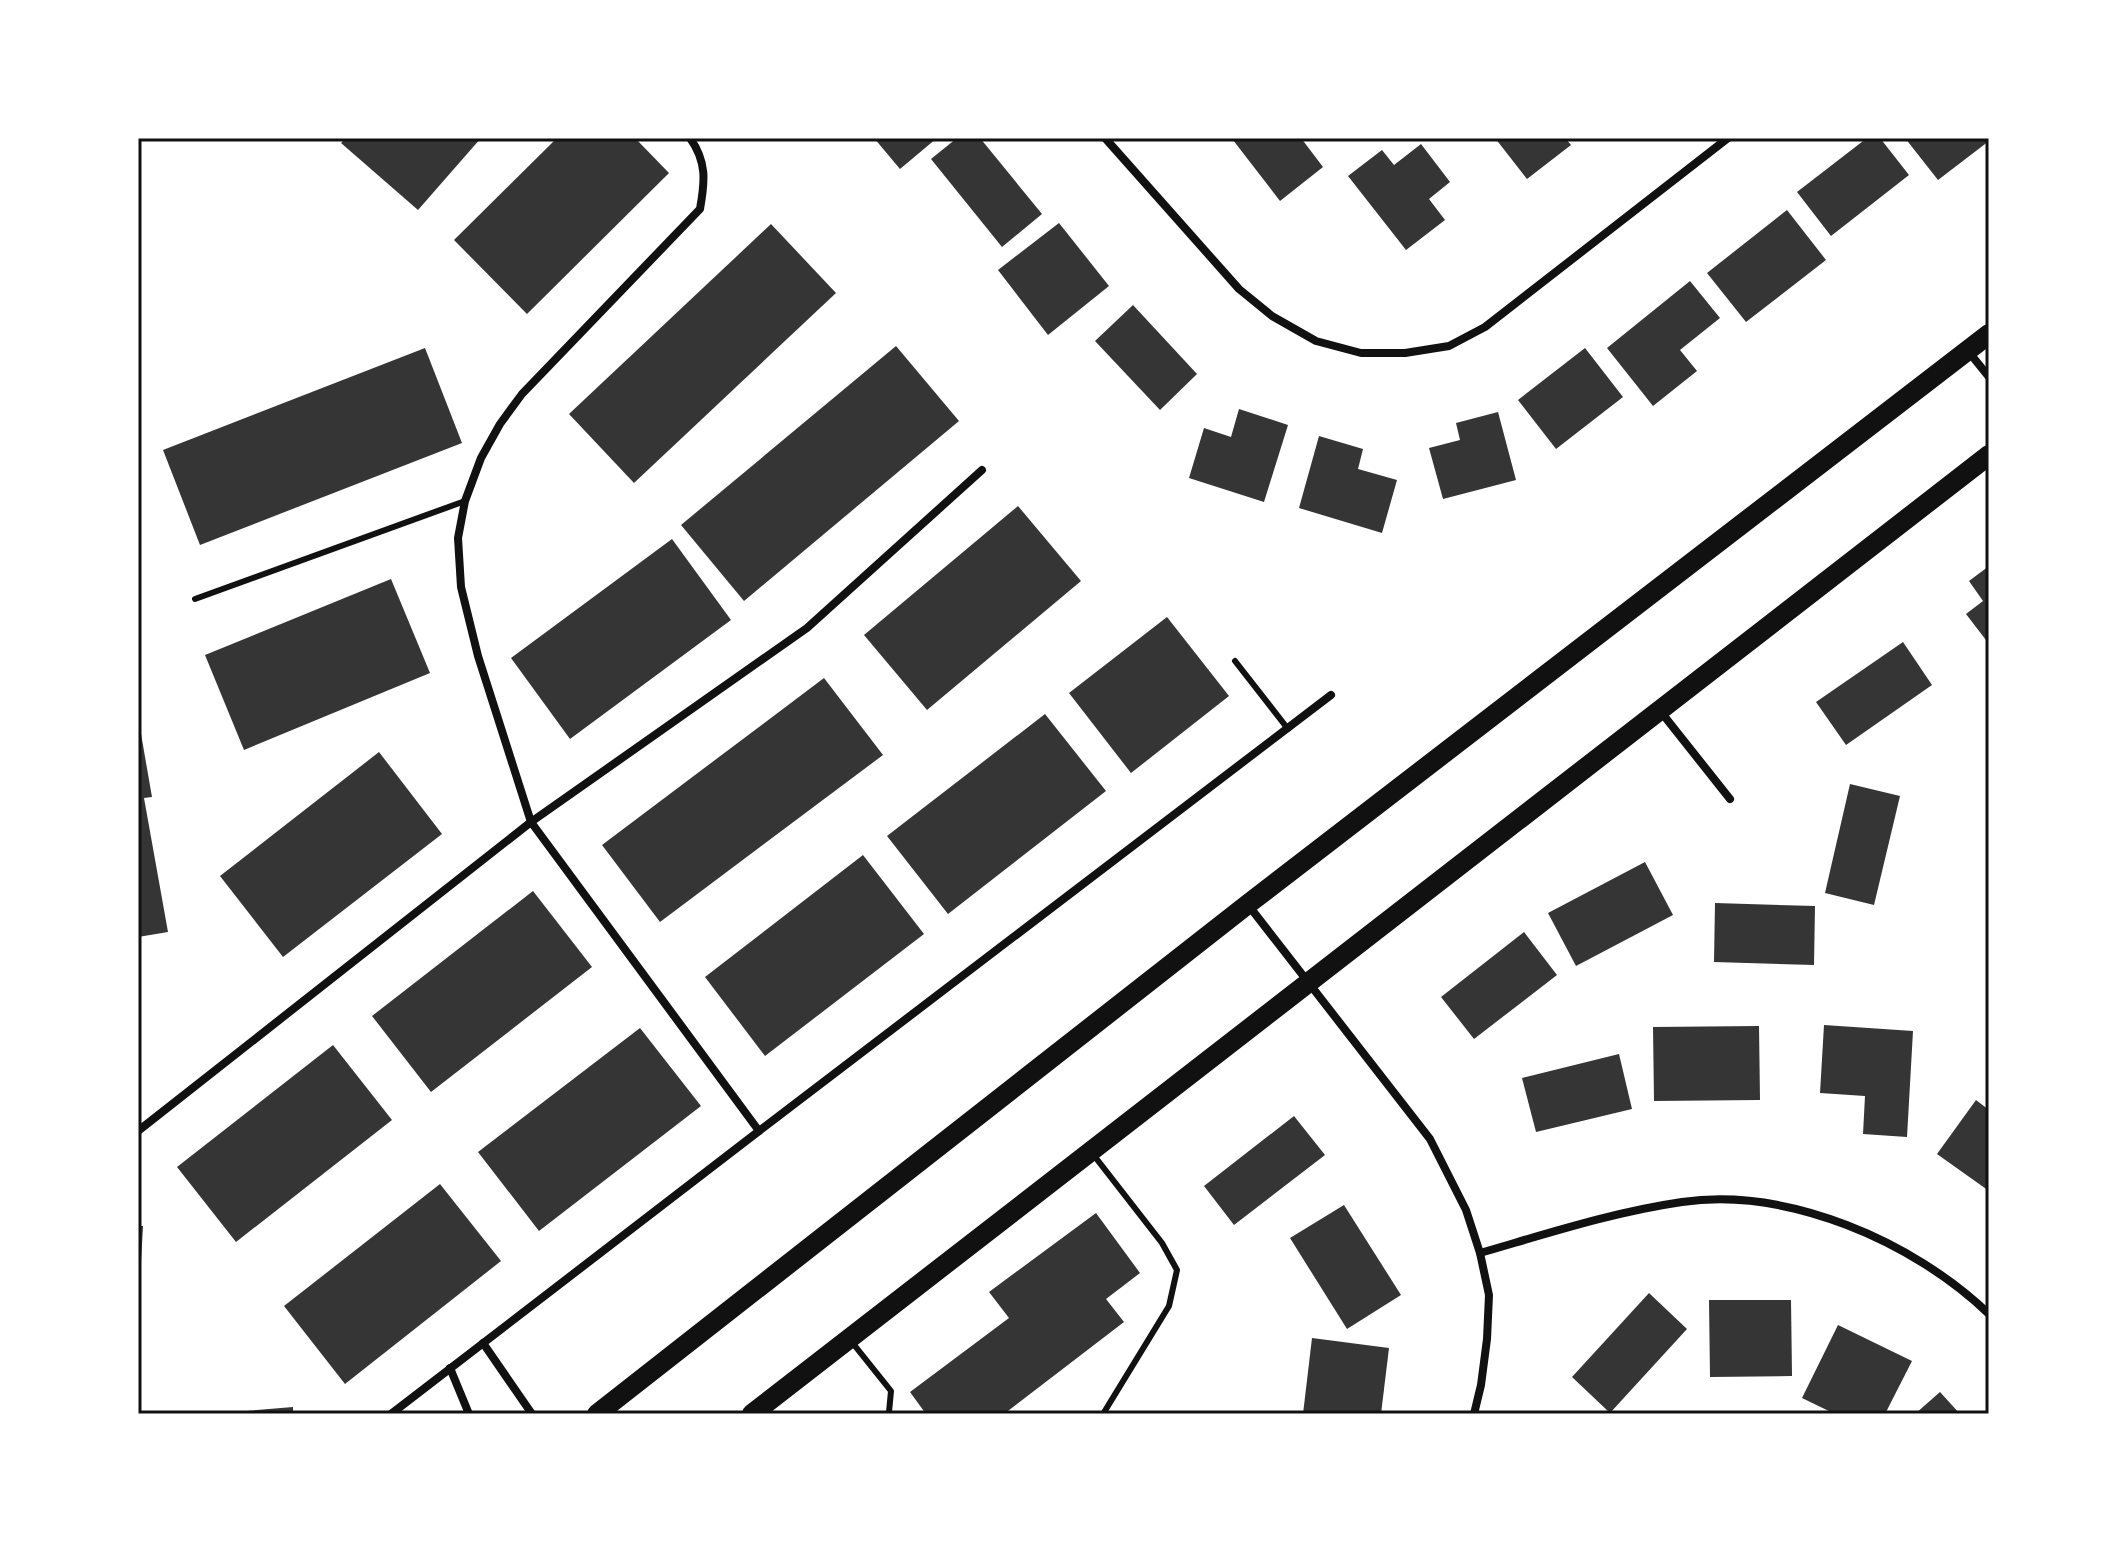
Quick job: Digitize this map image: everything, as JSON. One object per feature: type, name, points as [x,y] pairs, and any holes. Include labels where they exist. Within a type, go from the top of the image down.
[{"type":"main road","points":[[597,1414],[1248,904],[1989,334]]},
{"type":"main road","points":[[752,1414],[1989,455]]},
{"type":"street","points":[[690,138],[699,151],[705,180],[700,209],[522,394],[500,424],[481,458],[465,501],[458,538],[461,587],[478,656],[531,822],[759,1131]]},
{"type":"street","points":[[1105,138],[1239,289],[1272,316],[1316,341],[1361,353],[1405,353],[1449,346],[1485,327],[1723,140]]},
{"type":"street","points":[[1968,351],[1989,377]]},
{"type":"street","points":[[138,1131],[531,822],[807,628],[982,470]]},
{"type":"street","points":[[391,1414],[1331,695]]},
{"type":"street","points":[[1661,711],[1730,799]]},
{"type":"street","points":[[1248,904],[1430,1139],[1466,1210],[1489,1295],[1487,1339],[1474,1414]]},
{"type":"street","points":[[1480,1253],[1627,1211],[1685,1201],[1740,1201],[1789,1208],[1837,1221],[1882,1240],[1935,1271],[1989,1314]]},
{"type":"street","points":[[483,1343],[532,1414]]},
{"type":"street","points":[[450,1368],[469,1414]]},
{"type":"lane","points":[[195,599],[465,501]]},
{"type":"lane","points":[[1235,661],[1288,729]]},
{"type":"lane","points":[[1090,1151],[1162,1243],[1177,1270],[1169,1306],[1103,1414]]},
{"type":"lane","points":[[848,1339],[891,1391],[887,1414]]},
{"type":"building","points":[[346,138],[481,138],[418,210],[341,143]]},
{"type":"building","points":[[557,138],[635,138],[669,173],[527,314],[454,240]]},
{"type":"building","points":[[874,138],[937,138],[900,169]]},
{"type":"building","points":[[957,138],[980,138],[1042,214],[1002,247],[931,159]]},
{"type":"building","points":[[1301,138],[1323,167],[1280,201],[1233,140]]},
{"type":"building","points":[[1495,138],[1565,138],[1571,145],[1527,179]]},
{"type":"building","points":[[1867,138],[1880,138],[1909,175],[1831,236],[1797,192]]},
{"type":"building","points":[[1905,138],[1989,138],[1989,141],[1938,180]]},
{"type":"building","points":[[1421,144],[1450,182],[1429,199],[1445,220],[1406,250],[1348,176],[1382,150],[1394,165]]},
{"type":"building","points":[[1787,210],[1826,260],[1746,322],[1707,273]]},
{"type":"building","points":[[1059,223],[1109,286],[1048,335],[998,270]]},
{"type":"building","points":[[771,224],[836,293],[634,483],[569,414]]},
{"type":"building","points":[[1690,281],[1720,318],[1680,350],[1697,371],[1653,406],[1607,348]]},
{"type":"building","points":[[1133,305],[1197,374],[1160,410],[1095,341]]},
{"type":"building","points":[[896,346],[959,421],[744,601],[681,525]]},
{"type":"building","points":[[425,348],[462,443],[200,545],[163,450]]},
{"type":"building","points":[[1585,348],[1623,397],[1556,449],[1518,400]]},
{"type":"building","points":[[1239,409],[1288,425],[1264,502],[1189,478],[1204,428],[1231,437]]},
{"type":"building","points":[[1498,412],[1516,480],[1443,499],[1429,448],[1460,440],[1456,423]]},
{"type":"building","points":[[1319,436],[1363,449],[1358,469],[1397,480],[1382,533],[1299,508]]},
{"type":"building","points":[[1018,506],[1081,581],[927,710],[864,635]]},
{"type":"building","points":[[672,539],[731,620],[570,739],[511,658]]},
{"type":"building","points":[[1989,566],[1989,644],[1966,614],[1983,601],[1969,581]]},
{"type":"building","points":[[391,579],[430,673],[244,750],[205,655]]},
{"type":"building","points":[[1167,617],[1229,696],[1131,773],[1069,693]]},
{"type":"building","points":[[1903,642],[1932,685],[1846,745],[1816,702]]},
{"type":"building","points":[[824,678],[883,755],[660,922],[602,845]]},
{"type":"building","points":[[1045,714],[1106,791],[948,914],[887,836]]},
{"type":"building","points":[[138,728],[152,797],[144,798],[168,932],[138,937]]},
{"type":"building","points":[[379,752],[442,834],[283,957],[220,876]]},
{"type":"building","points":[[1850,784],[1900,796],[1874,905],[1825,893]]},
{"type":"building","points":[[863,855],[924,934],[765,1056],[705,977]]},
{"type":"building","points":[[1645,862],[1673,915],[1576,966],[1548,913]]},
{"type":"building","points":[[533,891],[592,967],[431,1092],[372,1016]]},
{"type":"building","points":[[1715,903],[1815,906],[1814,965],[1714,962]]},
{"type":"building","points":[[1524,932],[1557,975],[1474,1039],[1441,997]]},
{"type":"building","points":[[1824,1025],[1913,1031],[1907,1137],[1863,1134],[1865,1096],[1820,1093]]},
{"type":"building","points":[[1759,1026],[1760,1100],[1654,1101],[1653,1027]]},
{"type":"building","points":[[640,1028],[701,1106],[539,1231],[478,1152]]},
{"type":"building","points":[[333,1045],[392,1120],[236,1242],[177,1167]]},
{"type":"building","points":[[1619,1054],[1632,1109],[1536,1132],[1522,1078]]},
{"type":"building","points":[[1976,1100],[1989,1110],[1989,1191],[1937,1154]]},
{"type":"building","points":[[1294,1116],[1325,1155],[1234,1225],[1204,1186]]},
{"type":"building","points":[[440,1184],[501,1261],[345,1384],[284,1306]]},
{"type":"building","points":[[1344,1205],[1401,1295],[1347,1329],[1290,1238]]},
{"type":"building","points":[[1096,1213],[1140,1273],[1106,1299],[1124,1322],[1004,1414],[926,1414],[910,1392],[1009,1318],[989,1292]]},
{"type":"building","points":[[138,1226],[143,1226],[140,1280],[138,1280]]},
{"type":"building","points":[[1649,1293],[1687,1329],[1610,1413],[1572,1377]]},
{"type":"building","points":[[1709,1300],[1791,1300],[1792,1376],[1710,1377]]},
{"type":"building","points":[[1838,1325],[1912,1361],[1885,1414],[1835,1414],[1802,1398]]},
{"type":"building","points":[[1312,1338],[1389,1348],[1381,1414],[1303,1414]]},
{"type":"building","points":[[1940,1392],[1960,1414],[1915,1414]]},
{"type":"building","points":[[293,1407],[293,1414],[235,1414],[235,1412]]}]
